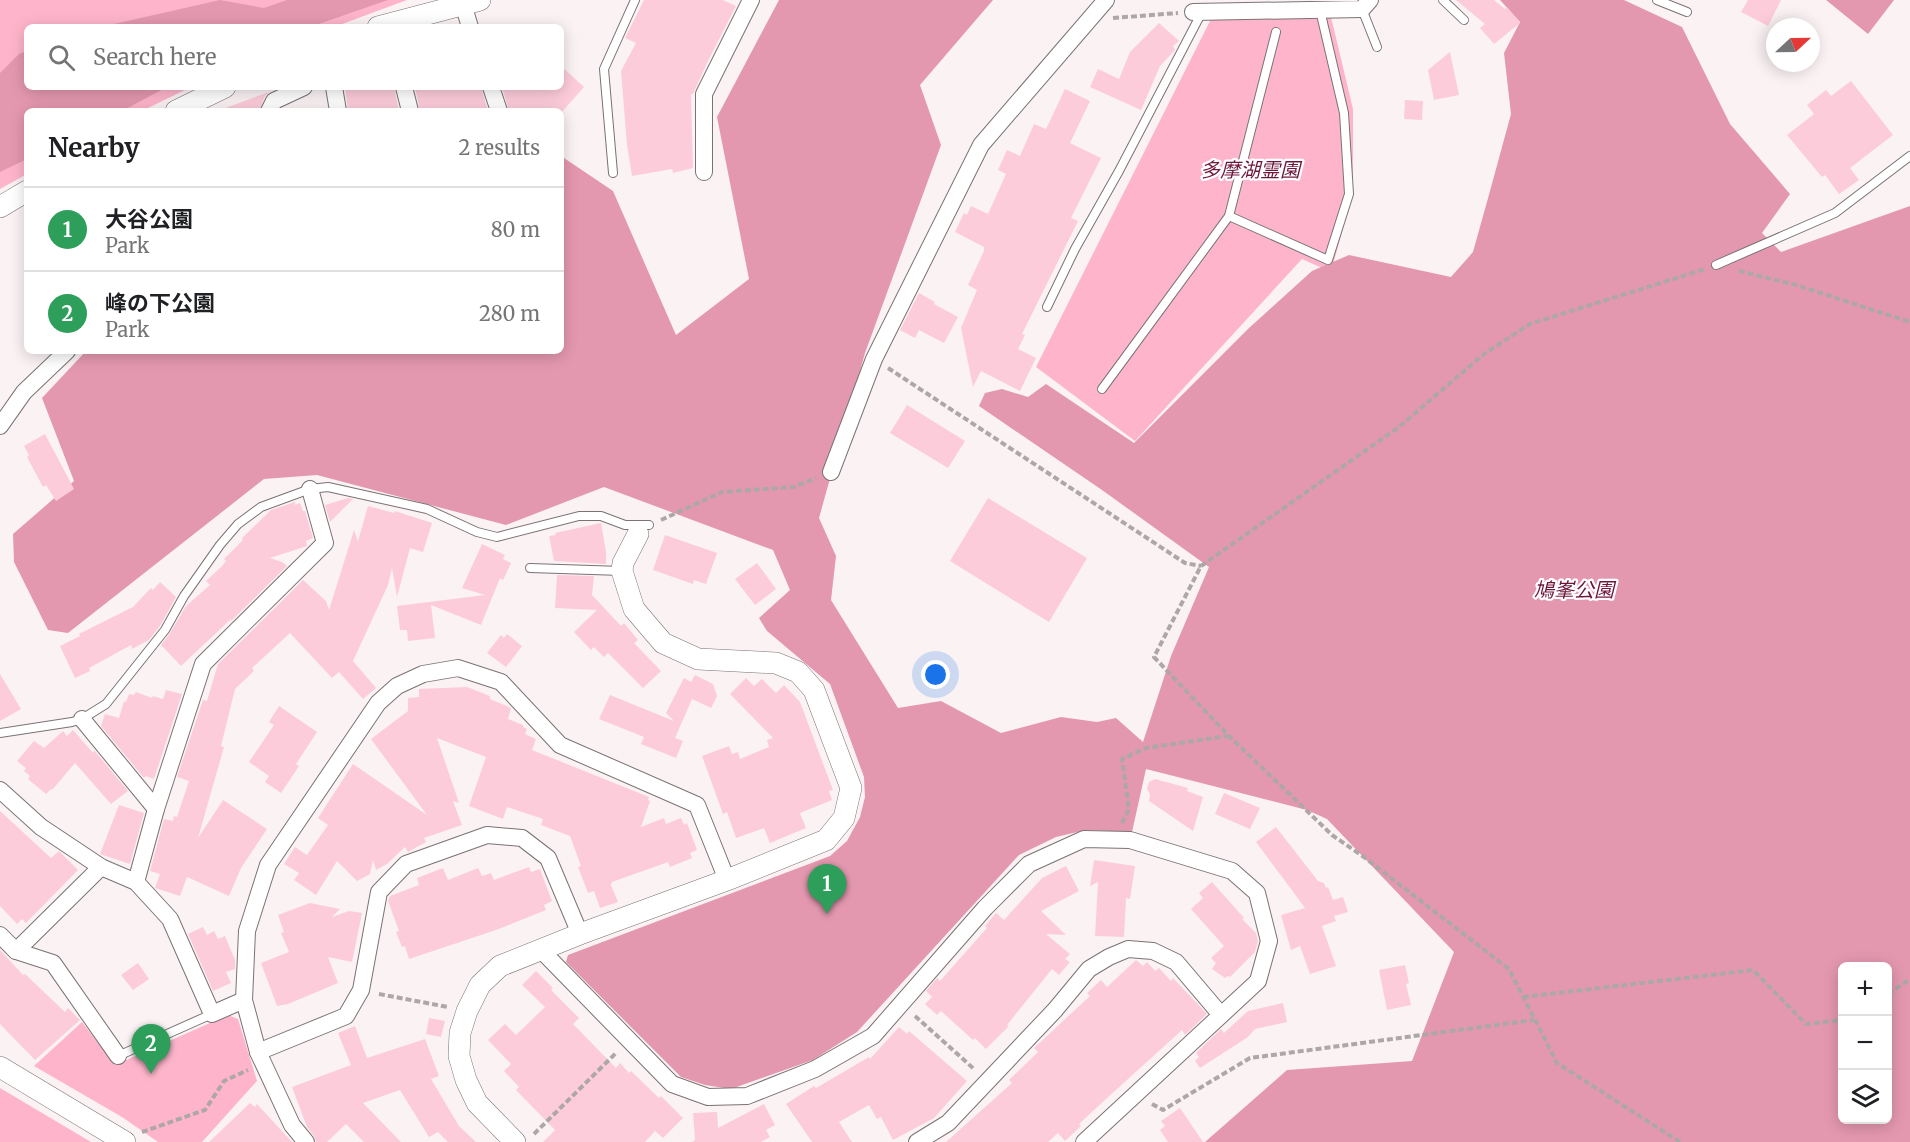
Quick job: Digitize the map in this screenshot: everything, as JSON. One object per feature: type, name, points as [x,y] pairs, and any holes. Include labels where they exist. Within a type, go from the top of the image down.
[{"type":"street","points":[[831,472],[874,359],[981,145],[1106,0]]},
{"type":"street","points":[[393,24],[471,2],[470,24]]},
{"type":"street","points":[[704,172],[704,94],[745,2]]},
{"type":"street","points":[[1198,12],[1320,10],[1366,5]]},
{"type":"street","points":[[182,108],[219,90]]},
{"type":"street","points":[[270,108],[274,101],[298,90]]},
{"type":"street","points":[[334,90],[338,108]]},
{"type":"street","points":[[405,90],[409,108]]},
{"type":"street","points":[[492,90],[498,108]]},
{"type":"street","points":[[0,207],[24,194]]},
{"type":"street","points":[[0,426],[24,392],[64,354]]},
{"type":"street","points":[[136,882],[156,809],[203,664],[325,543],[310,489]]},
{"type":"street","points":[[522,1140],[477,1103],[466,1080],[459,1056],[460,1033],[466,1011],[480,985],[500,966],[826,840],[844,818],[851,788],[814,690],[798,672],[776,663],[698,659],[663,643],[634,609],[622,571],[623,563],[643,530]]},
{"type":"street","points":[[306,1142],[292,1125],[260,1058],[244,1000],[247,931],[268,865],[378,703],[397,686],[423,674],[458,668],[501,682],[560,745],[697,805],[727,880]]},
{"type":"street","points":[[82,719],[156,809]]},
{"type":"street","points":[[0,790],[41,827],[101,867],[136,882],[170,919],[212,1014],[244,1000]]},
{"type":"street","points":[[260,1058],[346,1016],[361,990],[379,892],[406,864],[487,835],[522,838],[548,858],[580,934]]},
{"type":"street","points":[[541,950],[628,1042],[672,1084],[708,1097],[747,1096],[815,1069],[873,1036],[985,908],[1029,864],[1084,839],[1130,840],[1232,871],[1257,893],[1269,941],[1258,981],[1084,1142]]},
{"type":"street","points":[[16,951],[101,867]]},
{"type":"street","points":[[0,935],[16,951],[53,963],[118,1056]]},
{"type":"street","points":[[917,1142],[948,1123],[1055,1010],[1089,969],[1128,949],[1154,951],[1176,962],[1221,1015]]},
{"type":"street","points":[[0,1067],[132,1138]]},
{"type":"lane","points":[[613,173],[604,69],[634,0]]},
{"type":"lane","points":[[1443,0],[1464,20]]},
{"type":"lane","points":[[1657,0],[1687,12]]},
{"type":"lane","points":[[1366,5],[1377,47]]},
{"type":"lane","points":[[1229,216],[1328,260],[1349,194],[1344,113],[1320,10]]},
{"type":"lane","points":[[1047,307],[1075,249],[1119,171],[1198,12]]},
{"type":"lane","points":[[1102,389],[1229,216],[1276,32]]},
{"type":"lane","points":[[1716,266],[1835,213],[1910,156]]},
{"type":"lane","points":[[0,733],[82,719],[106,704],[165,630],[184,596],[220,544],[238,524],[261,507],[310,489],[328,487],[427,509],[477,532],[497,537],[579,516],[601,516],[643,530]]},
{"type":"lane","points":[[530,568],[622,571]]},
{"type":"lane","points":[[118,1056],[212,1014]]},
{"type":"path","points":[[1088,20],[1198,12]]},
{"type":"path","points":[[1680,1142],[1557,1063],[1509,969],[1332,835],[1229,736],[1154,657],[1201,566],[1399,427],[1484,354],[1530,324],[1716,266],[1796,285],[1910,322]]},
{"type":"path","points":[[874,359],[1185,563],[1201,566]]},
{"type":"path","points":[[643,530],[722,492],[794,487],[831,472]]},
{"type":"path","points":[[1130,840],[1121,826],[1129,809],[1122,759],[1146,748],[1229,736]]},
{"type":"path","points":[[1523,997],[1754,970],[1806,1024],[1838,1020]]},
{"type":"path","points":[[1892,991],[1910,979]]},
{"type":"path","points":[[361,990],[452,1008]]},
{"type":"path","points":[[901,1003],[988,1081]]},
{"type":"path","points":[[1136,1094],[1163,1110],[1250,1058],[1534,1020]]},
{"type":"path","points":[[522,1140],[628,1042]]},
{"type":"path","points":[[132,1138],[205,1110],[224,1081],[260,1058]]},
{"type":"green space","points":[[0,0],[407,0],[342,24],[24,24],[24,90],[185,90],[148,108],[24,108],[24,176],[0,189]]},
{"type":"green space","points":[[220,0],[264,8],[287,0],[388,0],[319,24],[114,24]]},
{"type":"green space","name":"鳩峯公園","points":[[779,0],[993,0],[920,85],[941,145],[865,353],[819,518],[836,556],[831,600],[898,708],[941,701],[1001,733],[1061,717],[1097,722],[1116,718],[1143,742],[1171,656],[1209,567],[979,406],[985,393],[1002,389],[1028,397],[1046,384],[1134,443],[1249,328],[1312,271],[1349,255],[1451,277],[1473,252],[1511,114],[1504,53],[1520,22],[1500,0],[1624,0],[1682,27],[1730,124],[1790,194],[1762,233],[1781,252],[1910,206],[1910,1142],[1205,1142],[1287,1070],[1412,1061],[1454,952],[1327,819],[1307,810],[1146,769],[1132,832],[1086,830],[1056,837],[1019,855],[857,1032],[813,1060],[731,1089],[705,1085],[681,1077],[566,962],[568,955],[830,856],[847,841],[860,817],[865,797],[864,777],[830,684],[767,631],[759,618],[790,590],[773,550],[604,487],[506,525],[317,475],[264,479],[68,633],[48,630],[14,562],[13,534],[74,481],[42,398],[83,354],[564,354],[564,158],[613,191],[676,335],[749,279],[717,117]]},
{"type":"green space","points":[[1826,0],[1894,0],[1868,34]]},
{"type":"green space","name":"多摩湖霊園","points":[[1331,17],[1353,109],[1353,192],[1331,272],[1302,259],[1135,441],[1036,367],[1211,19]]},
{"type":"green space","points":[[24,52],[24,90],[161,90],[128,108],[24,108],[24,160],[0,172],[0,73],[19,54]]},
{"type":"green space","points":[[228,1015],[238,1019],[257,1081],[202,1142],[158,1142],[122,1117],[34,1066],[82,1022],[115,1065]]},
{"type":"green space","points":[[0,1088],[91,1142],[0,1142]]},
{"type":"building","points":[[644,0],[723,0],[736,6],[691,94],[693,168],[673,173],[672,169],[632,176],[621,71],[636,43],[625,38]]},
{"type":"building","points":[[1456,0],[1494,0],[1505,9],[1507,7],[1520,23],[1494,44],[1480,28],[1485,24]]},
{"type":"building","points":[[1748,0],[1781,0],[1772,18],[1766,18],[1766,25],[1741,12]]},
{"type":"building","points":[[1159,23],[1179,41],[1173,46],[1175,50],[1160,66],[1141,110],[1090,87],[1098,69],[1119,79],[1130,52]]},
{"type":"building","points":[[1450,52],[1459,95],[1434,100],[1428,70]]},
{"type":"building","points":[[564,69],[584,87],[564,110],[508,108],[503,90],[564,90]]},
{"type":"building","points":[[1851,81],[1893,135],[1850,168],[1859,180],[1839,194],[1825,175],[1822,177],[1787,135],[1814,114],[1807,105],[1826,90],[1831,96]]},
{"type":"building","points":[[1065,89],[1090,101],[1070,143],[1101,158],[1071,218],[1078,221],[1022,334],[1025,335],[1018,349],[1036,358],[1020,391],[981,371],[973,387],[961,328],[977,290],[968,285],[984,247],[955,232],[964,213],[967,215],[971,206],[988,214],[1006,174],[998,170],[1007,150],[1020,156],[1034,124],[1046,129]]},
{"type":"building","points":[[345,90],[395,90],[398,108],[348,108]]},
{"type":"building","points":[[416,90],[482,90],[487,108],[419,108]]},
{"type":"building","points":[[269,92],[260,108],[226,108]]},
{"type":"building","points":[[1405,100],[1423,101],[1422,120],[1404,119]]},
{"type":"building","points":[[919,293],[958,317],[944,343],[919,330],[915,338],[900,330]]},
{"type":"building","points":[[907,405],[965,441],[948,468],[890,433]]},
{"type":"building","points":[[45,434],[74,489],[56,501],[46,485],[43,487],[27,457],[29,455],[24,446]]},
{"type":"building","points":[[348,498],[353,499],[330,522],[325,505]]},
{"type":"building","points":[[988,498],[1087,558],[1049,622],[950,561]]},
{"type":"building","points":[[295,502],[295,505],[300,503],[305,511],[313,538],[306,541],[307,546],[270,558],[287,566],[181,666],[161,645],[186,606],[210,585],[206,581],[222,566],[226,561],[224,559],[243,540],[242,538],[271,510]]},
{"type":"building","points":[[368,506],[394,513],[395,511],[432,523],[423,552],[410,548],[397,597],[392,568],[388,585],[353,661],[376,688],[363,699],[339,672],[332,678],[290,633],[252,668],[254,671],[235,689],[221,746],[224,747],[198,838],[223,800],[267,829],[241,868],[229,896],[187,877],[180,896],[155,888],[160,874],[150,871],[164,819],[173,821],[174,816],[177,817],[189,781],[177,777],[203,700],[207,701],[218,664],[303,580],[326,601],[329,610],[354,530],[358,541]]},
{"type":"building","points":[[601,523],[606,564],[554,561],[549,536]]},
{"type":"building","points":[[665,535],[717,553],[706,584],[694,580],[693,584],[653,570]]},
{"type":"building","points":[[482,544],[505,555],[503,559],[511,563],[503,580],[500,578],[481,625],[431,605],[435,638],[408,641],[407,630],[400,630],[397,606],[485,595],[462,588]]},
{"type":"building","points":[[757,563],[776,589],[755,605],[735,579]]},
{"type":"building","points":[[557,575],[594,576],[592,595],[621,626],[624,623],[638,640],[634,643],[661,671],[643,688],[608,653],[604,657],[594,647],[591,650],[574,632],[597,610],[555,608]]},
{"type":"building","points":[[160,582],[176,597],[160,626],[149,640],[132,649],[131,645],[75,678],[60,646],[133,607]]},
{"type":"building","points":[[507,634],[522,646],[506,667],[487,653],[501,635],[504,638]]},
{"type":"building","points":[[0,674],[21,709],[0,721]]},
{"type":"building","points":[[695,675],[713,684],[717,696],[711,708],[692,699],[675,738],[683,741],[676,758],[641,744],[644,737],[599,719],[610,695],[674,721],[666,713],[684,678],[691,682]]},
{"type":"building","points":[[746,678],[754,686],[762,679],[776,693],[784,685],[800,702],[833,790],[829,791],[832,800],[800,813],[806,828],[770,843],[764,828],[736,838],[727,812],[723,814],[702,756],[729,746],[732,754],[738,752],[740,759],[769,747],[767,740],[773,738],[730,694]]},
{"type":"building","points":[[467,687],[511,708],[508,719],[523,725],[527,729],[525,734],[536,739],[532,750],[649,797],[650,801],[641,827],[664,818],[666,824],[681,818],[684,825],[687,823],[697,850],[690,853],[692,858],[670,867],[668,862],[612,882],[611,885],[618,902],[600,908],[594,891],[588,893],[570,836],[541,825],[543,819],[507,807],[503,819],[469,806],[486,757],[437,738],[459,803],[453,801],[462,825],[424,838],[426,842],[408,852],[405,847],[387,864],[376,870],[373,860],[370,874],[357,881],[337,861],[316,895],[294,880],[299,873],[284,864],[295,847],[307,855],[328,825],[318,818],[353,764],[427,815],[371,739],[408,711],[408,698],[419,697],[419,689]]},
{"type":"building","points":[[166,690],[182,694],[154,779],[146,776],[144,778],[101,726],[105,714],[119,718],[124,701],[126,702],[129,694],[134,695],[136,692],[163,699]]},
{"type":"building","points":[[279,706],[317,732],[296,764],[299,766],[281,793],[265,782],[269,776],[249,762],[274,725],[269,722]]},
{"type":"building","points":[[73,730],[93,753],[94,750],[128,791],[111,804],[75,763],[46,794],[28,779],[30,776],[24,771],[26,768],[17,761],[34,741],[44,748],[63,731],[67,736]]},
{"type":"building","points":[[1155,779],[1188,788],[1187,791],[1203,797],[1193,831],[1149,801],[1150,794],[1147,789],[1149,782]]},
{"type":"building","points":[[1224,793],[1260,808],[1250,829],[1215,814]]},
{"type":"building","points":[[119,805],[144,813],[130,864],[100,854]]},
{"type":"building","points":[[0,811],[51,858],[59,851],[78,870],[26,923],[22,919],[17,924],[0,906]]},
{"type":"building","points":[[1276,827],[1318,881],[1324,883],[1326,888],[1328,887],[1333,900],[1343,897],[1348,912],[1334,916],[1336,921],[1322,926],[1336,966],[1310,974],[1300,946],[1291,950],[1281,915],[1305,908],[1256,842]]},
{"type":"building","points":[[1094,860],[1135,866],[1130,899],[1126,898],[1124,937],[1095,936],[1098,882],[1090,886]]},
{"type":"building","points":[[1066,866],[1079,891],[1041,911],[1066,935],[1046,934],[1070,954],[1065,959],[1070,962],[1059,975],[1052,969],[1007,1025],[1009,1026],[986,1049],[941,1011],[937,1015],[925,1004],[932,997],[926,991],[937,978],[940,981],[987,928],[985,926],[996,913],[1004,920],[1042,878]]},
{"type":"building","points":[[529,867],[531,872],[540,869],[552,901],[544,905],[546,910],[496,930],[409,959],[405,946],[402,947],[396,932],[399,931],[388,901],[390,896],[419,885],[417,878],[443,868],[448,880],[478,868],[482,876],[491,873],[494,880]]},
{"type":"building","points":[[1212,882],[1256,933],[1258,941],[1255,952],[1230,977],[1225,978],[1212,969],[1216,963],[1211,958],[1224,946],[1191,909],[1203,898],[1199,893]]},
{"type":"building","points":[[310,903],[340,909],[332,917],[349,911],[362,913],[352,962],[328,957],[338,983],[288,1004],[277,1006],[261,963],[289,952],[281,933],[284,932],[278,915]]},
{"type":"building","points":[[203,927],[207,935],[214,931],[218,939],[225,936],[235,960],[235,969],[226,972],[231,983],[213,991],[188,934]]},
{"type":"building","points":[[0,950],[23,975],[25,974],[65,1012],[68,1008],[80,1020],[35,1060],[0,1024]]},
{"type":"building","points":[[1136,960],[1143,966],[1147,962],[1155,971],[1159,968],[1171,981],[1173,978],[1207,1014],[1185,1035],[1182,1030],[1079,1124],[1081,1126],[1065,1141],[1058,1133],[1048,1142],[946,1142],[1012,1083],[1009,1080],[1038,1052],[1034,1048],[1090,996],[1087,993],[1101,980],[1107,987]]},
{"type":"building","points":[[138,963],[149,979],[133,990],[121,975]]},
{"type":"building","points":[[1405,965],[1409,983],[1406,984],[1411,1005],[1387,1010],[1379,970]]},
{"type":"building","points":[[536,971],[579,1018],[573,1024],[616,1068],[620,1063],[629,1073],[631,1071],[683,1118],[663,1138],[655,1131],[645,1142],[543,1142],[555,1130],[516,1090],[519,1087],[504,1071],[511,1064],[488,1040],[505,1024],[516,1035],[545,1007],[522,985]]},
{"type":"building","points":[[1283,1003],[1287,1022],[1255,1029],[1248,1037],[1200,1068],[1195,1061],[1199,1057],[1196,1053],[1221,1029],[1224,1033],[1248,1011]]},
{"type":"building","points":[[429,1018],[445,1021],[441,1037],[426,1034]]},
{"type":"building","points":[[355,1026],[367,1058],[425,1039],[439,1076],[431,1079],[459,1126],[476,1142],[448,1142],[438,1132],[429,1137],[400,1090],[363,1103],[401,1142],[364,1142],[346,1124],[327,1142],[316,1142],[307,1127],[292,1087],[351,1065],[338,1033]]},
{"type":"building","points":[[899,1027],[907,1034],[909,1031],[967,1081],[934,1118],[893,1140],[881,1117],[877,1119],[869,1105],[839,1122],[852,1142],[812,1142],[786,1104],[814,1086],[816,1088],[869,1057],[870,1059]]},
{"type":"building","points":[[250,1103],[255,1107],[257,1104],[292,1142],[209,1142]]},
{"type":"building","points":[[764,1104],[775,1125],[766,1130],[770,1137],[761,1142],[692,1142],[695,1140],[693,1113],[717,1112],[718,1128]]},
{"type":"building","points":[[1180,1108],[1203,1142],[1168,1142],[1160,1130],[1165,1126],[1161,1121]]},
{"type":"place","name":"大谷公園","points":[[827,914]]},
{"type":"place","name":"峰の下公園","points":[[151,1074]]}]
